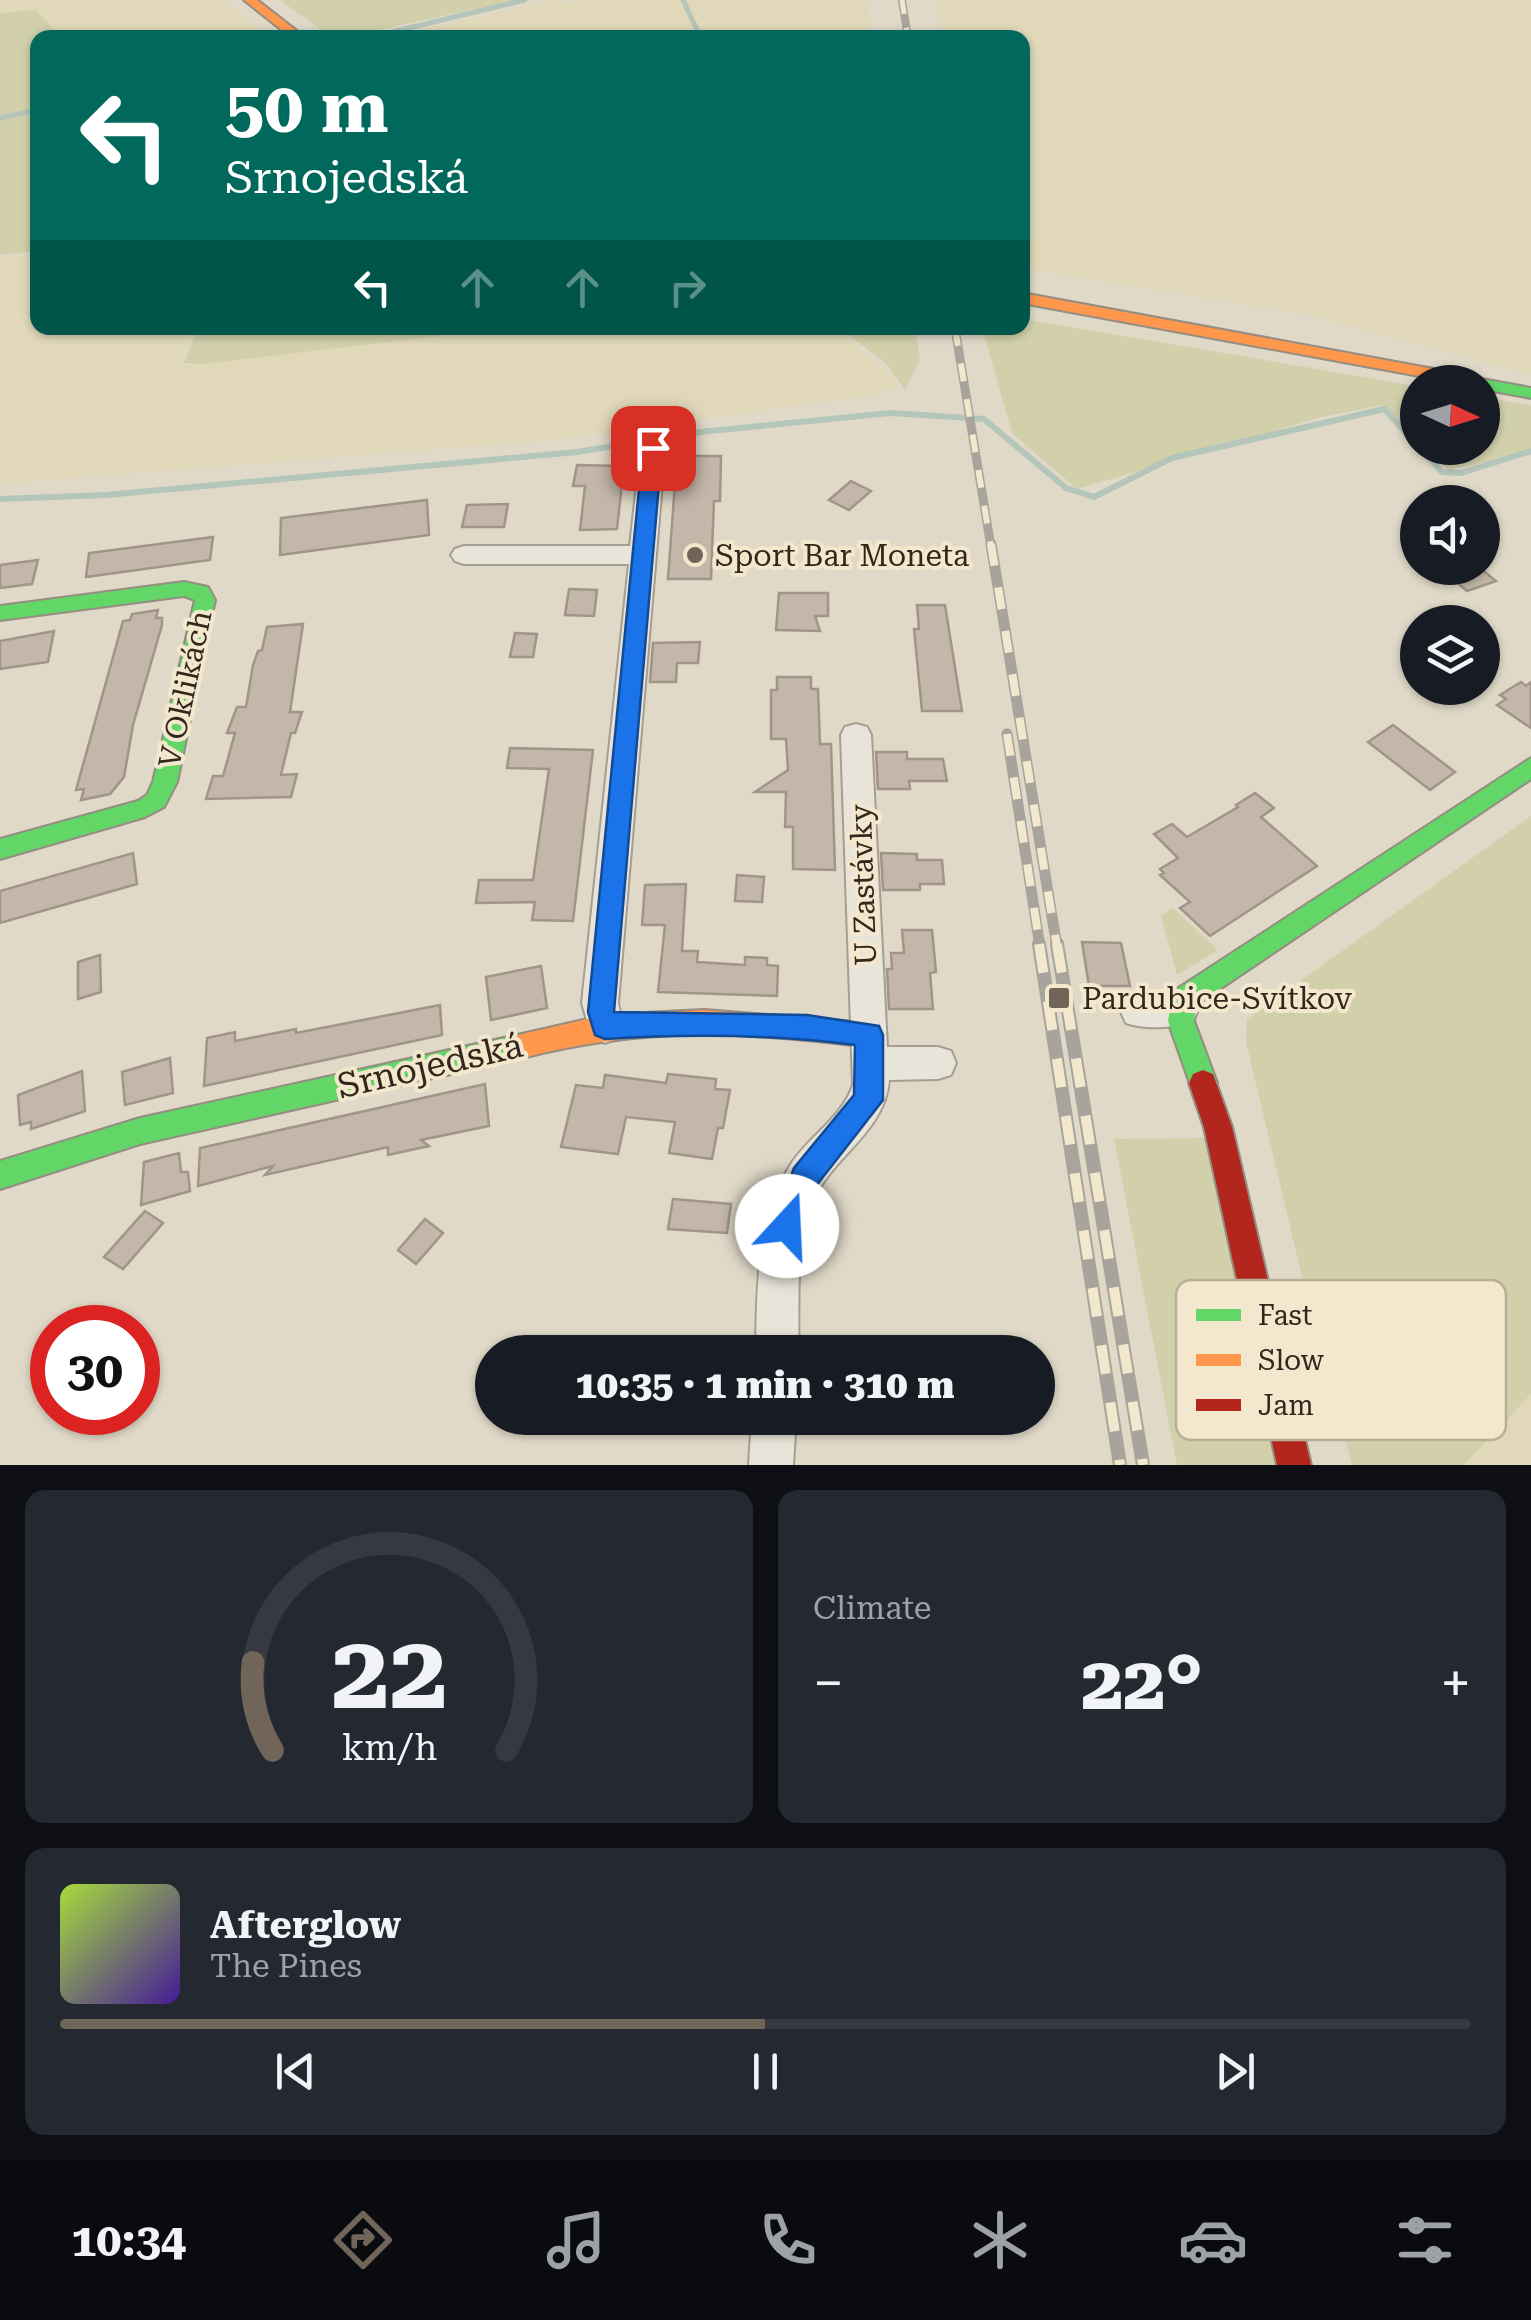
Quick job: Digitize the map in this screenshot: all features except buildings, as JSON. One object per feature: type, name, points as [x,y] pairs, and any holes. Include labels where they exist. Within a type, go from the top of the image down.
[{"type":"street","points":[[250,0],[289,30]]},
{"type":"street","points":[[1030,299],[1400,368]]},
{"type":"street","points":[[1500,387],[1531,392]]},
{"type":"street","points":[[605,1027],[600,1004],[653,448]]},
{"type":"street","points":[[464,555],[644,554]]},
{"type":"street","name":"V Oklikách","points":[[0,613],[184,589],[201,592],[205,605],[165,782],[156,801],[132,813],[0,849]]},
{"type":"street","name":"U Zastávky","points":[[779,1335],[782,1260],[794,1201],[804,1178],[868,1100],[870,1050],[856,736]]},
{"type":"street","points":[[1253,1280],[1218,1126],[1180,1010],[1183,999],[1531,767]]},
{"type":"street","points":[[1139,1012],[1180,1010]]},
{"type":"street","name":"Srnojedská","points":[[0,1175],[140,1131],[605,1027],[669,1023],[807,1027],[870,1050]]},
{"type":"street","points":[[870,1050],[938,1063]]},
{"type":"street","points":[[771,1465],[773,1435]]},
{"type":"street","points":[[1288,1440],[1294,1465]]},
{"type":"shaded area","points":[[0,0],[222,0],[263,30],[55,30],[36,10],[0,13]]},
{"type":"shaded area","points":[[556,0],[570,4],[584,0],[866,0],[870,30],[418,30]]},
{"type":"shaded area","points":[[933,0],[1531,0],[1531,375],[1310,315],[1030,269],[1030,30],[941,30],[941,18]]},
{"type":"shaded area","points":[[30,255],[30,335],[192,335],[181,366],[449,335],[844,335],[897,382],[896,387],[873,395],[554,440],[0,484],[0,258]]},
{"type":"shaded area","points":[[1531,1394],[1531,1465],[1464,1465],[1488,1440],[1506,1440],[1506,1420]]},
{"type":"green space","points":[[280,0],[517,0],[378,30],[321,30]]},
{"type":"green space","points":[[36,10],[55,30],[30,30],[30,252],[0,255],[0,13]]},
{"type":"green space","points":[[1030,320],[1400,383],[1400,422],[1383,405],[1322,417],[1077,489],[1012,433],[984,335],[1030,335]]},
{"type":"green space","points":[[194,335],[447,335],[203,364],[184,363]]},
{"type":"green space","points":[[848,335],[916,335],[920,359],[905,390],[886,363]]},
{"type":"green space","points":[[1500,400],[1531,405],[1531,453],[1500,459]]},
{"type":"green space","points":[[1443,465],[1472,465],[1448,470]]},
{"type":"green space","points":[[1531,816],[1531,1394],[1506,1420],[1506,1280],[1303,1280],[1246,1042],[1247,1019]]},
{"type":"green space","points":[[1173,908],[1218,950],[1177,975],[1161,915]]},
{"type":"green space","points":[[1205,1138],[1237,1280],[1176,1280],[1176,1440],[1272,1440],[1278,1465],[1177,1465],[1114,1139]]},
{"type":"green space","points":[[1346,1440],[1488,1440],[1464,1465],[1352,1465]]},
{"type":"waterway","points":[[400,30],[525,0]]},
{"type":"waterway","points":[[683,0],[697,30]]},
{"type":"waterway","points":[[0,118],[30,112]]},
{"type":"waterway","points":[[0,499],[106,495],[577,452],[700,432],[891,413],[984,419],[1066,488],[1094,497],[1172,458],[1384,409],[1400,426]]},
{"type":"waterway","points":[[1500,461],[1531,451]]},
{"type":"waterway","points":[[1436,465],[1442,472],[1461,473],[1486,465]]},
{"type":"railway","points":[[902,0],[907,30]]},
{"type":"railway","points":[[956,335],[991,547]]},
{"type":"railway","points":[[991,544],[1057,947]]},
{"type":"railway","points":[[1007,734],[1040,947]]},
{"type":"railway","points":[[1039,944],[1120,1465]]},
{"type":"railway","points":[[1057,944],[1143,1465]]},
{"type":"traffic: fast","points":[[1500,387],[1531,393]]},
{"type":"traffic: fast","points":[[0,613],[184,589],[201,592],[205,600],[165,782],[156,801],[145,808],[0,849]]},
{"type":"traffic: fast","points":[[1203,1083],[1181,1021],[1183,999],[1531,767]]},
{"type":"traffic: fast","points":[[0,1175],[140,1131],[522,1046]]},
{"type":"traffic: slow","points":[[250,0],[289,30]]},
{"type":"traffic: slow","points":[[1030,299],[1400,368]]},
{"type":"traffic: slow","points":[[522,1046],[638,1023],[771,1024],[869,1035]]},
{"type":"traffic: jam","points":[[1203,1083],[1218,1127],[1252,1280]]},
{"type":"traffic: jam","points":[[1288,1440],[1294,1465]]},
{"type":"place","name":"Sport Bar Moneta","points":[[695,555]]},
{"type":"place","name":"Pardubice-Svítkov","points":[[1059,998]]},
{"type":"route","points":[[653,448],[601,1012],[605,1027],[669,1023],[807,1027],[869,1035],[872,1085],[868,1100],[804,1178],[787,1226]]}]
